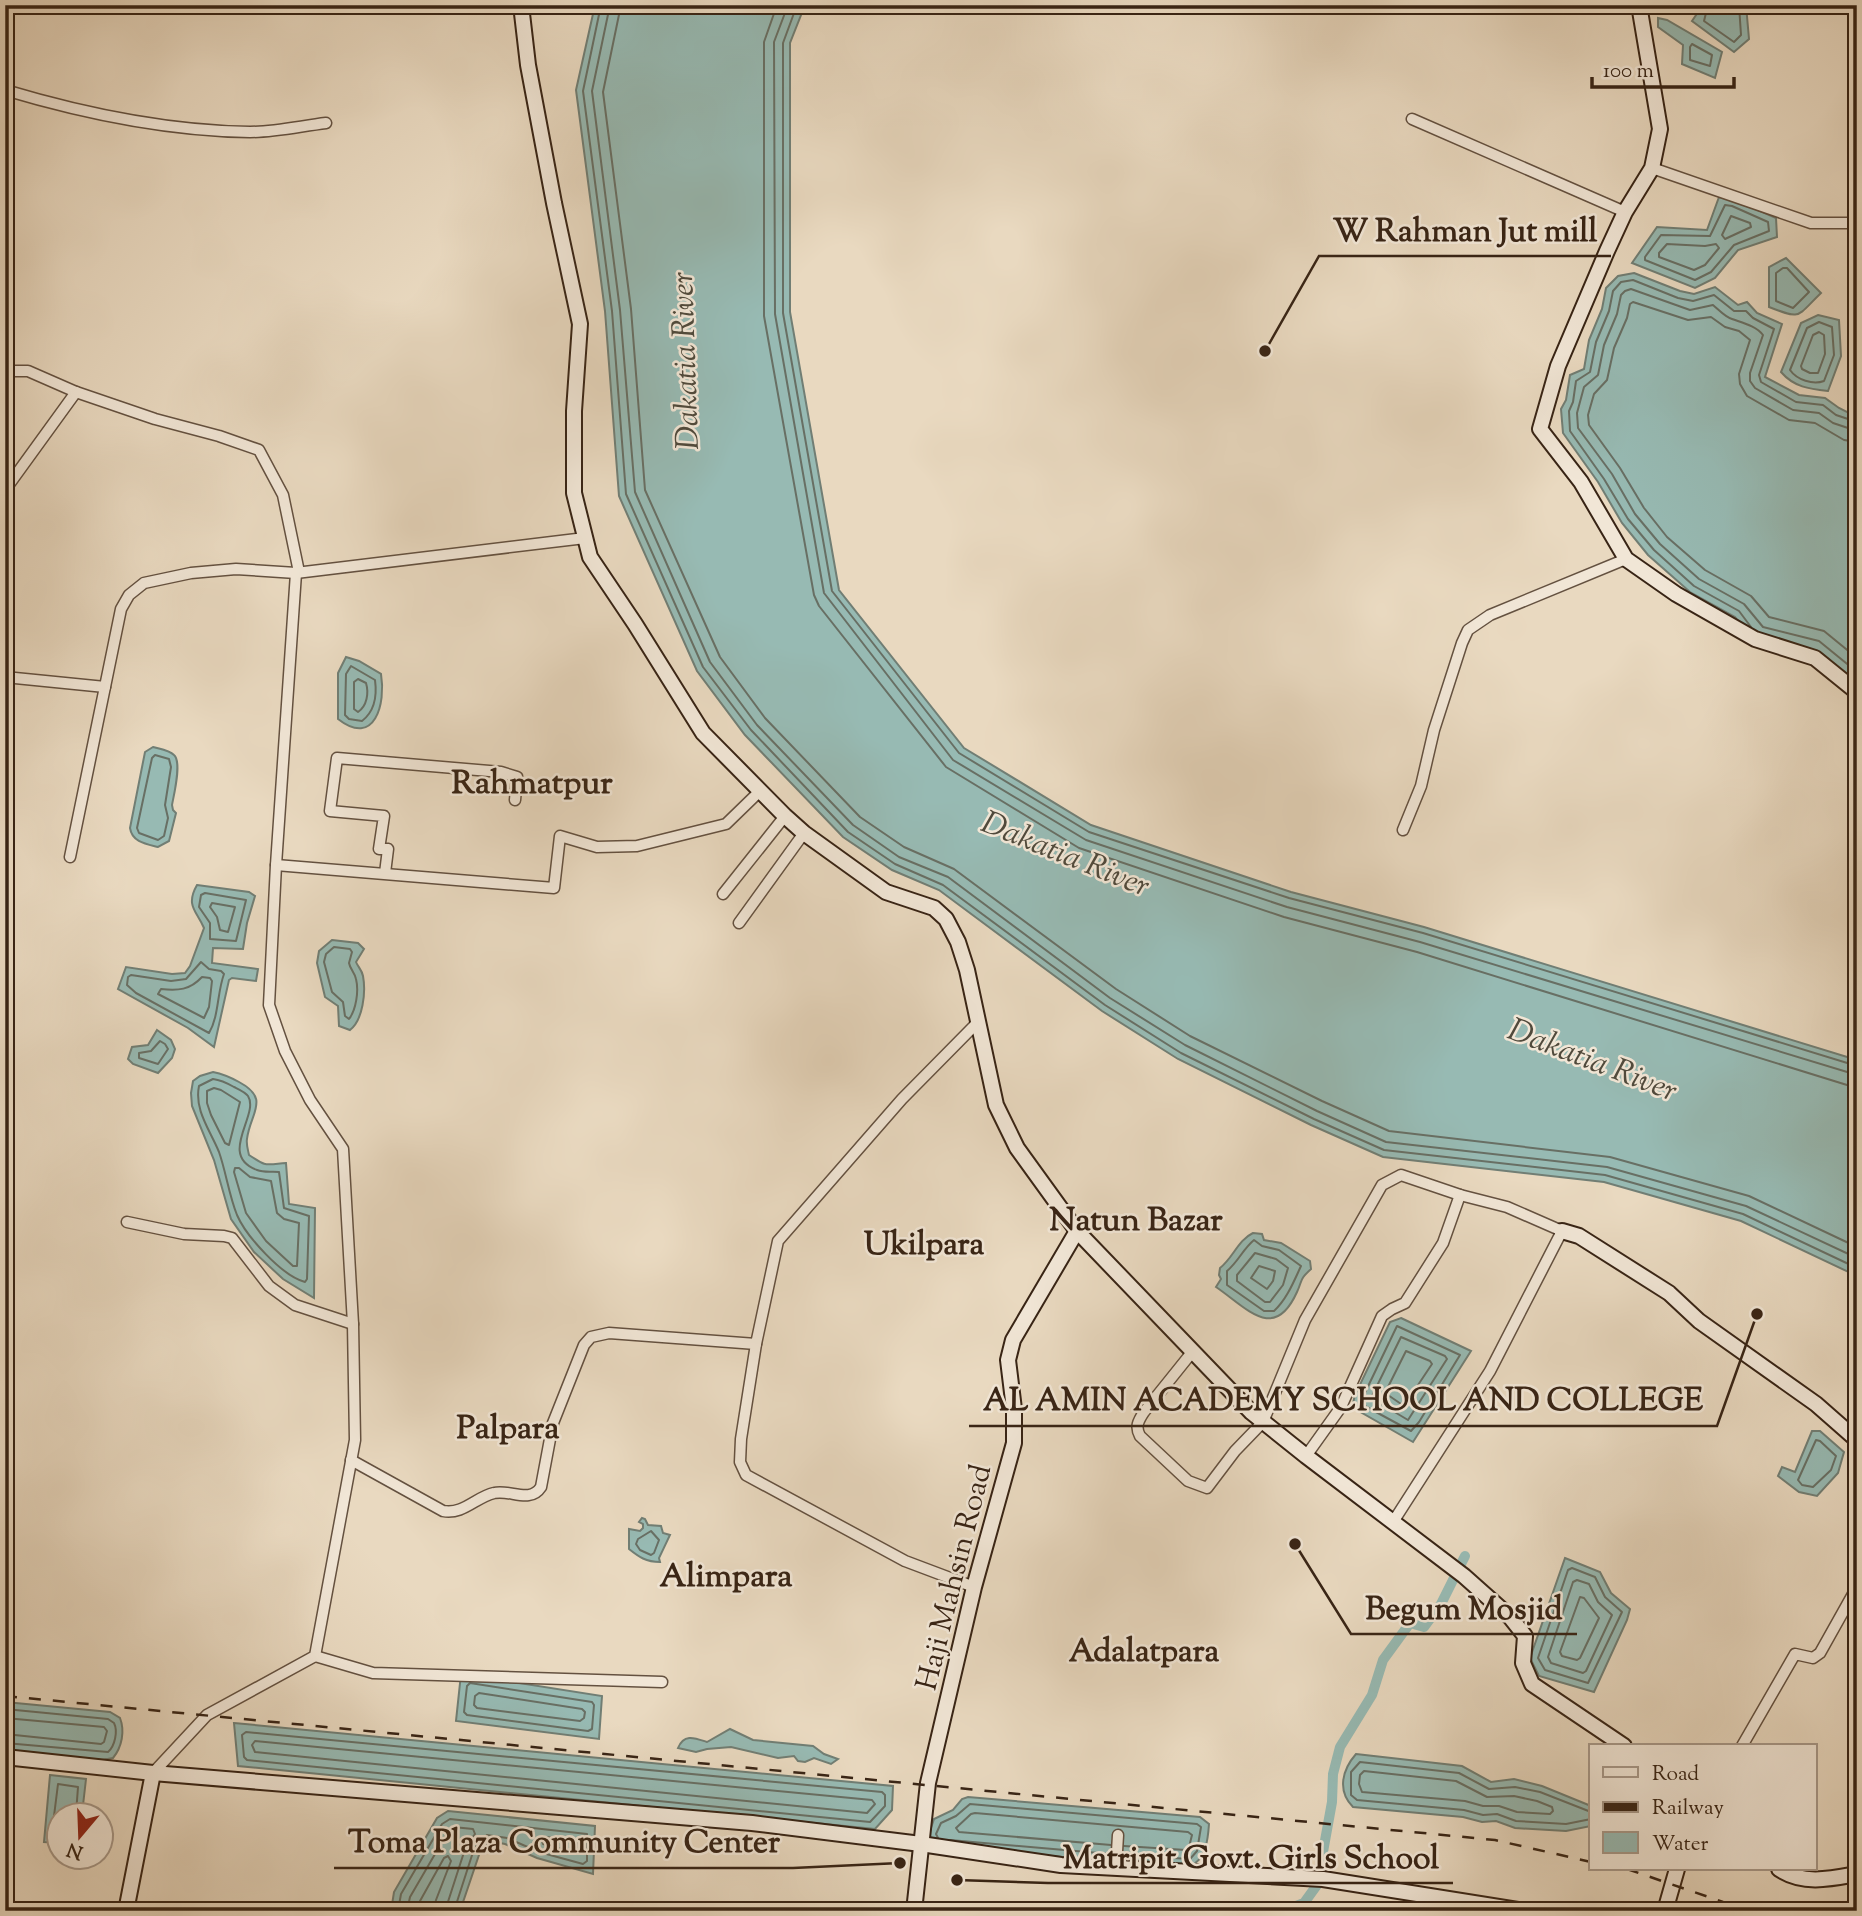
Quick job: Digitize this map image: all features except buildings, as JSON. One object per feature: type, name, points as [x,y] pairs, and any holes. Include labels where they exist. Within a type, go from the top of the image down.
[{"type":"main road","points":[[521,5],[528,65],[580,324],[574,411],[574,494],[590,557],[703,733],[804,833],[886,892],[934,908],[946,919],[953,929],[967,970],[996,1105],[1004,1125],[1017,1148],[1077,1231],[1263,1422],[1464,1576],[1518,1625],[1525,1636],[1523,1663],[1532,1684],[1621,1744]]},
{"type":"main road","points":[[1639,5],[1661,129],[1652,168],[1625,212],[1558,366],[1540,429],[1581,482],[1626,559],[1676,594],[1755,639],[1815,658],[1857,692]]},
{"type":"main road","name":"Haji Mahsin Road","points":[[914,1911],[928,1783],[974,1587],[1014,1443],[1009,1350],[1077,1231]]},
{"type":"main road","points":[[1562,1231],[1579,1236],[1669,1293],[1699,1321],[1816,1404],[1857,1440]]},
{"type":"main road","points":[[5,1757],[153,1773],[752,1823],[1060,1865],[1316,1879],[1524,1911]]},
{"type":"main road","points":[[126,1911],[153,1773]]},
{"type":"main road","points":[[1665,1911],[1677,1870]]},
{"type":"main road","points":[[1780,1870],[1789,1876],[1808,1881],[1857,1874]]},
{"type":"street","points":[[5,90],[74,108],[173,126],[253,132],[326,123]]},
{"type":"street","points":[[1412,120],[1625,212]]},
{"type":"street","points":[[1652,168],[1811,223],[1857,223]]},
{"type":"street","points":[[5,371],[28,371],[76,392],[259,450],[283,495],[297,573],[276,864],[269,1005],[285,1051],[310,1100],[344,1150],[353,1324],[355,1440],[315,1656]]},
{"type":"street","points":[[5,489],[76,392]]},
{"type":"street","points":[[70,857],[121,609],[138,586],[191,573],[236,569],[297,573],[585,538]]},
{"type":"street","points":[[1403,830],[1421,786],[1434,730],[1468,630],[1490,615],[1626,559]]},
{"type":"street","points":[[5,677],[105,687]]},
{"type":"street","points":[[385,873],[388,849],[379,849],[384,816],[330,811],[337,758],[501,772],[517,777],[515,800]]},
{"type":"street","points":[[276,864],[554,888],[560,836],[597,846],[637,846],[726,824],[761,790]]},
{"type":"street","points":[[723,894],[785,816]]},
{"type":"street","points":[[739,923],[804,833]]},
{"type":"street","points":[[974,1587],[905,1561],[746,1475],[740,1462],[740,1439],[773,1254],[778,1241],[902,1099],[977,1023]]},
{"type":"street","points":[[1192,1351],[1138,1421],[1137,1430],[1140,1436],[1188,1481],[1207,1488],[1235,1451],[1263,1422],[1305,1320],[1382,1185],[1402,1175],[1460,1195],[1507,1207],[1562,1231],[1490,1371],[1393,1522]]},
{"type":"street","points":[[1306,1456],[1341,1407],[1382,1317],[1391,1309],[1405,1304],[1443,1243],[1460,1195]]},
{"type":"street","points":[[127,1222],[184,1234],[232,1238],[269,1286],[295,1305],[353,1324]]},
{"type":"street","points":[[351,1460],[443,1511],[456,1511],[494,1493],[531,1495],[537,1493],[541,1487],[553,1423],[578,1358],[591,1337],[609,1333],[756,1344]]},
{"type":"street","points":[[1743,1744],[1795,1654],[1813,1658],[1820,1653],[1857,1587]]},
{"type":"street","points":[[153,1773],[207,1715],[315,1656],[373,1673],[662,1682]]},
{"type":"street","points":[[1116,1868],[1118,1835]]},
{"type":"water","name":"Dakatia River","points":[[595,5],[805,5],[790,43],[790,312],[839,590],[964,748],[1091,825],[1291,892],[1424,927],[1857,1060],[1857,1276],[1741,1221],[1604,1182],[1383,1157],[1311,1125],[1178,1059],[1102,1011],[939,890],[892,870],[843,837],[745,735],[697,671],[619,496],[605,311],[576,90]]},
{"type":"water","points":[[1703,5],[1746,5],[1749,39],[1734,52],[1692,21]]},
{"type":"water","points":[[1658,18],[1667,20],[1722,52],[1715,78],[1682,64],[1683,45],[1658,27]]},
{"type":"water","points":[[1719,197],[1733,199],[1776,218],[1777,237],[1738,250],[1715,278],[1695,288],[1632,263],[1657,227],[1707,230]]},
{"type":"water","points":[[1786,258],[1821,293],[1802,311],[1793,315],[1769,307],[1769,267]]},
{"type":"water","points":[[1634,273],[1694,294],[1715,287],[1738,305],[1747,302],[1757,313],[1782,324],[1765,377],[1799,395],[1825,398],[1857,417],[1857,692],[1812,655],[1754,641],[1735,617],[1690,592],[1648,555],[1622,523],[1598,482],[1563,433],[1561,409],[1566,400],[1570,375],[1584,369],[1589,340],[1602,309],[1606,288],[1618,276]]},
{"type":"water","points":[[1818,315],[1839,320],[1841,356],[1828,391],[1802,386],[1781,372],[1801,323]]},
{"type":"water","points":[[346,657],[381,674],[382,697],[379,709],[369,725],[361,728],[351,727],[338,719],[338,673]]},
{"type":"water","points":[[153,747],[172,753],[177,764],[172,805],[176,813],[169,841],[158,847],[137,839],[130,828],[145,752]]},
{"type":"water","points":[[197,885],[249,892],[255,896],[243,949],[213,948],[212,963],[258,969],[256,981],[232,978],[229,980],[214,1047],[188,1028],[118,989],[126,967],[172,974],[185,973],[204,928],[192,903]]},
{"type":"water","points":[[332,940],[358,943],[364,949],[356,962],[363,976],[362,1005],[358,1020],[350,1030],[339,1026],[338,1006],[325,997],[317,963],[319,951]]},
{"type":"water","points":[[157,1030],[171,1040],[175,1049],[172,1058],[158,1073],[133,1064],[128,1059],[132,1047],[148,1045]]},
{"type":"water","points":[[213,1072],[239,1082],[254,1094],[256,1107],[247,1141],[249,1155],[266,1164],[286,1163],[289,1204],[315,1208],[314,1298],[283,1279],[254,1252],[231,1219],[214,1160],[192,1106],[193,1081]]},
{"type":"water","points":[[1253,1233],[1262,1234],[1264,1240],[1281,1243],[1310,1261],[1311,1269],[1303,1278],[1288,1307],[1279,1316],[1269,1318],[1249,1311],[1216,1287],[1221,1279],[1220,1268],[1243,1240]]},
{"type":"water","points":[[1401,1318],[1471,1351],[1413,1442],[1357,1410],[1353,1403],[1390,1322]]},
{"type":"water","points":[[1812,1431],[1820,1431],[1844,1452],[1838,1473],[1817,1496],[1799,1492],[1778,1476],[1782,1467],[1795,1472]]},
{"type":"water","points":[[642,1518],[648,1525],[661,1526],[663,1533],[670,1535],[659,1558],[660,1562],[643,1558],[629,1549],[629,1529],[640,1531],[643,1528],[643,1524],[639,1522]]},
{"type":"water","points":[[1565,1558],[1600,1572],[1611,1593],[1630,1609],[1594,1692],[1539,1676],[1530,1658]]},
{"type":"water","points":[[461,1674],[602,1696],[599,1739],[456,1721]]},
{"type":"water","points":[[5,1702],[110,1712],[120,1718],[122,1723],[119,1749],[113,1758],[102,1760],[5,1750]]},
{"type":"water","points":[[234,1723],[893,1786],[892,1810],[875,1829],[238,1766]]},
{"type":"water","points":[[730,1729],[753,1740],[813,1746],[838,1759],[831,1764],[814,1758],[805,1762],[798,1761],[794,1756],[778,1758],[731,1747],[696,1752],[678,1748],[687,1738],[707,1742]]},
{"type":"water","points":[[1356,1754],[1462,1766],[1491,1782],[1514,1779],[1542,1786],[1589,1805],[1589,1826],[1566,1831],[1515,1828],[1496,1821],[1482,1822],[1463,1817],[1353,1807],[1343,1787],[1347,1767]]},
{"type":"water","points":[[50,1775],[86,1779],[84,1800],[48,1800]]},
{"type":"water","points":[[968,1797],[1200,1817],[1209,1824],[1207,1842],[1200,1859],[1190,1866],[1102,1861],[939,1845],[929,1841],[934,1819],[953,1810],[962,1799]]},
{"type":"water","points":[[448,1811],[595,1826],[593,1874],[490,1841],[480,1852],[460,1911],[391,1911],[394,1892],[437,1818]]},
{"type":"waterway","points":[[1283,1911],[1304,1903],[1317,1885],[1332,1802],[1333,1774],[1340,1747],[1372,1695],[1383,1660],[1410,1623],[1424,1627],[1441,1604],[1465,1556]]},
{"type":"railway","points":[[5,1696],[1495,1840],[1589,1862]]},
{"type":"railway","points":[[1630,1870],[1723,1902],[1741,1911]]},
{"type":"place","name":"W Rahman Jut mill","points":[[1265,351]]},
{"type":"place","name":"AL AMIN ACADEMY SCHOOL AND COLLEGE","points":[[1757,1314]]},
{"type":"place","name":"Begum Mosjid","points":[[1295,1544]]},
{"type":"place","name":"Toma Plaza Community Center","points":[[900,1863]]},
{"type":"place","name":"Matripit Govt. Girls School","points":[[957,1880]]},
{"type":"district","name":"Rahmatpur","points":[[532,781]]},
{"type":"district","name":"Natun Bazar","points":[[1136,1218]]},
{"type":"district","name":"Ukilpara","points":[[924,1243]]},
{"type":"district","name":"Palpara","points":[[508,1426]]},
{"type":"district","name":"Alimpara","points":[[726,1574]]},
{"type":"district","name":"Adalatpara","points":[[1144,1650]]}]
